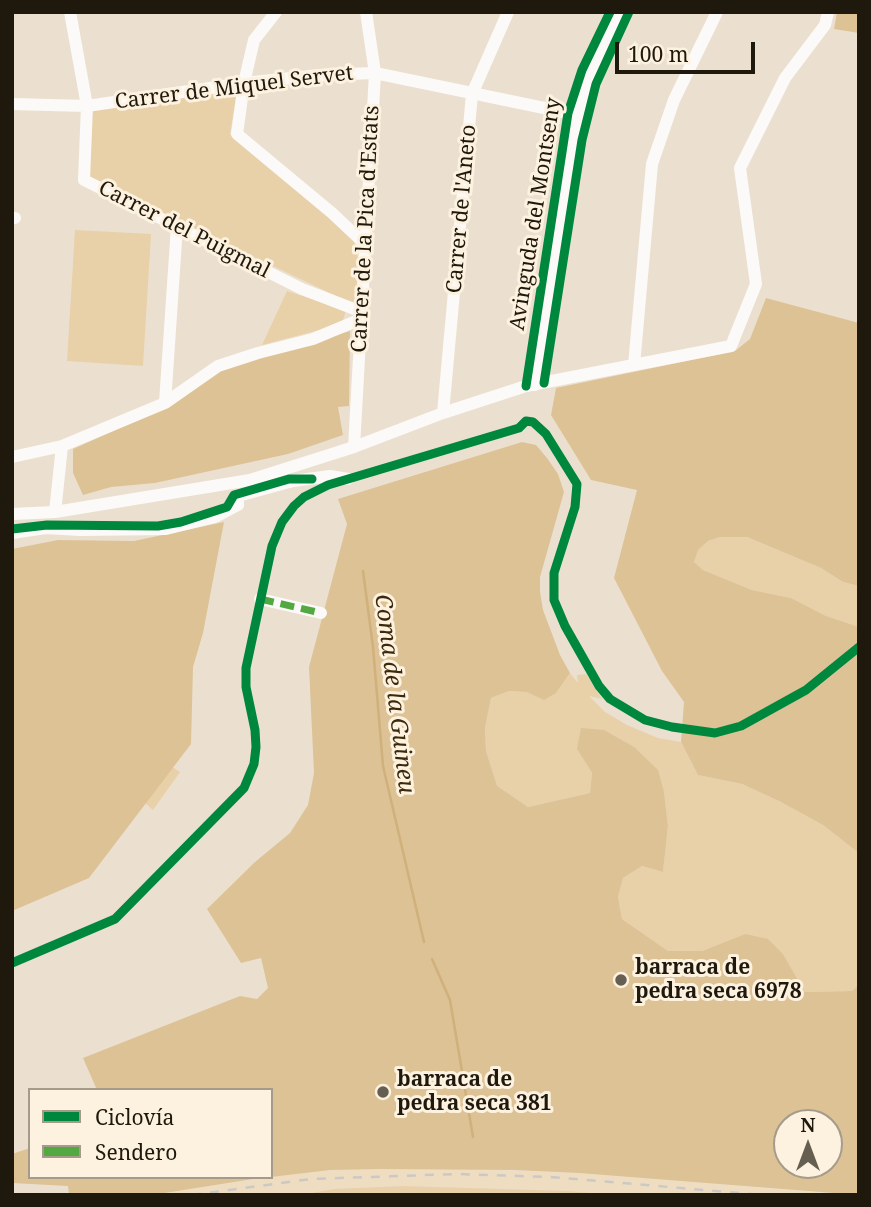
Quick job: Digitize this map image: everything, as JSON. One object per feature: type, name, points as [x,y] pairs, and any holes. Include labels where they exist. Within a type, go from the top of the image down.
[{"type":"street","name":"Carrer del Puigmal","points":[[70,12],[87,106],[84,180],[302,289],[362,315]]},
{"type":"street","points":[[276,12],[254,40],[244,83],[237,134],[366,245]]},
{"type":"street","name":"Carrer de la Pica d'Estats","points":[[354,447],[375,73],[366,12]]},
{"type":"street","name":"Carrer de l'Aneto","points":[[443,413],[472,94],[508,12]]},
{"type":"street","name":"Avinguda del Montseny","points":[[535,384],[578,115],[592,70],[620,12]]},
{"type":"street","points":[[634,365],[652,164],[674,100],[717,12]]},
{"type":"street","points":[[12,514],[55,512],[250,480],[535,384],[731,346],[756,284],[740,168],[785,78],[825,24],[828,12]]},
{"type":"street","name":"Carrer de Miquel Servet","points":[[12,104],[87,106],[244,83],[320,75],[375,73],[578,115]]},
{"type":"street","points":[[165,403],[177,226]]},
{"type":"street","points":[[12,457],[62,446],[165,403],[218,366],[313,339],[362,315]]},
{"type":"street","points":[[55,512],[62,446]]},
{"type":"street","points":[[12,533],[46,528],[166,529],[215,517],[238,505],[238,496],[249,492],[293,481],[330,476],[348,479]]},
{"type":"street","points":[[260,600],[321,613]]},
{"type":"shaded area","points":[[837,12],[859,12],[859,33],[834,29]]},
{"type":"shaded area","points":[[237,91],[230,134],[354,239],[359,265],[359,303],[355,305],[88,178],[91,115],[94,110]]},
{"type":"shaded area","points":[[75,230],[151,234],[143,366],[67,361]]},
{"type":"shaded area","points":[[287,291],[346,310],[342,324],[262,345]]},
{"type":"shaded area","points":[[766,298],[859,323],[859,586],[843,582],[821,568],[747,537],[720,537],[708,541],[698,550],[694,562],[703,570],[752,590],[791,598],[826,616],[859,627],[859,853],[823,825],[779,801],[742,784],[698,775],[681,742],[684,702],[662,671],[614,578],[637,490],[591,480],[551,415],[556,388],[735,351],[750,339]]},
{"type":"shaded area","points":[[350,331],[349,406],[338,407],[343,435],[288,454],[155,483],[111,487],[83,495],[73,473],[73,449],[167,407],[221,369]]},
{"type":"shaded area","points":[[522,442],[536,445],[558,474],[564,492],[540,577],[540,592],[543,610],[560,655],[570,673],[556,693],[544,700],[527,692],[509,691],[491,698],[485,728],[486,751],[497,786],[528,807],[590,793],[592,773],[577,749],[581,728],[604,730],[634,747],[658,770],[668,826],[663,872],[642,866],[623,878],[618,897],[622,919],[668,951],[702,951],[745,934],[768,939],[783,954],[805,992],[852,991],[859,985],[859,1195],[514,1170],[330,1170],[273,1177],[273,1088],[96,1088],[83,1058],[240,996],[257,999],[268,988],[261,958],[241,963],[207,909],[255,862],[290,833],[308,805],[314,773],[309,667],[347,524],[338,499]]},
{"type":"shaded area","points":[[224,522],[203,633],[193,667],[191,744],[89,878],[12,911],[12,549],[58,540],[134,541]]},
{"type":"shaded area","points":[[720,537],[747,537],[821,568],[843,582],[859,586],[859,627],[826,616],[791,598],[752,590],[703,570],[694,562],[697,550],[708,541]]},
{"type":"shaded area","points":[[570,673],[578,683],[577,675],[586,674],[602,699],[589,696],[605,712],[658,738],[681,742],[698,775],[742,784],[779,801],[823,825],[859,853],[859,985],[852,991],[805,992],[783,954],[745,934],[702,951],[668,951],[622,919],[618,897],[623,878],[642,866],[663,872],[668,826],[664,792],[577,749],[592,773],[590,793],[528,807],[497,787],[486,751],[485,728],[491,698],[509,691],[556,693]]},
{"type":"shaded area","points":[[171,766],[180,772],[153,810],[145,803]]},
{"type":"shaded area","points":[[28,1149],[28,1179],[253,1179],[152,1195],[69,1195],[68,1186],[12,1183],[12,1154]]},
{"type":"shaded area","points":[[429,1168],[579,1173],[849,1195],[617,1195],[404,1186],[334,1189],[300,1195],[152,1195],[330,1170]]},
{"type":"shaded area","points":[[404,1186],[617,1195],[300,1195],[334,1189]]},
{"type":"waterway","name":"Coma de la Guineu","points":[[363,571],[373,647],[383,766],[424,942]]},
{"type":"waterway","name":"Coma de la Guineu","points":[[432,959],[450,1000],[473,1137]]},
{"type":"railway","points":[[192,1195],[311,1179],[457,1174],[550,1177],[764,1195]]},
{"type":"marked path","points":[[260,599],[321,613]]},
{"type":"cycle path","points":[[526,386],[568,113],[582,70],[610,12]]},
{"type":"cycle path","points":[[544,383],[582,140],[596,84],[629,12]]},
{"type":"cycle path","points":[[12,963],[115,919],[244,788],[254,764],[256,747],[246,687],[246,668],[272,546],[282,522],[294,506],[304,497],[328,485],[519,428],[526,421],[533,422],[546,434],[577,484],[575,507],[554,573],[554,600],[565,626],[599,686],[610,699],[645,720],[715,733],[741,726],[806,690],[859,647]]},
{"type":"cycle path","points":[[12,529],[47,525],[158,526],[181,522],[227,507],[234,495],[289,479],[312,479]]},
{"type":"place","name":"barraca de pedra seca 6978","points":[[621,980]]},
{"type":"place","name":"barraca de pedra seca 381","points":[[383,1092]]}]
